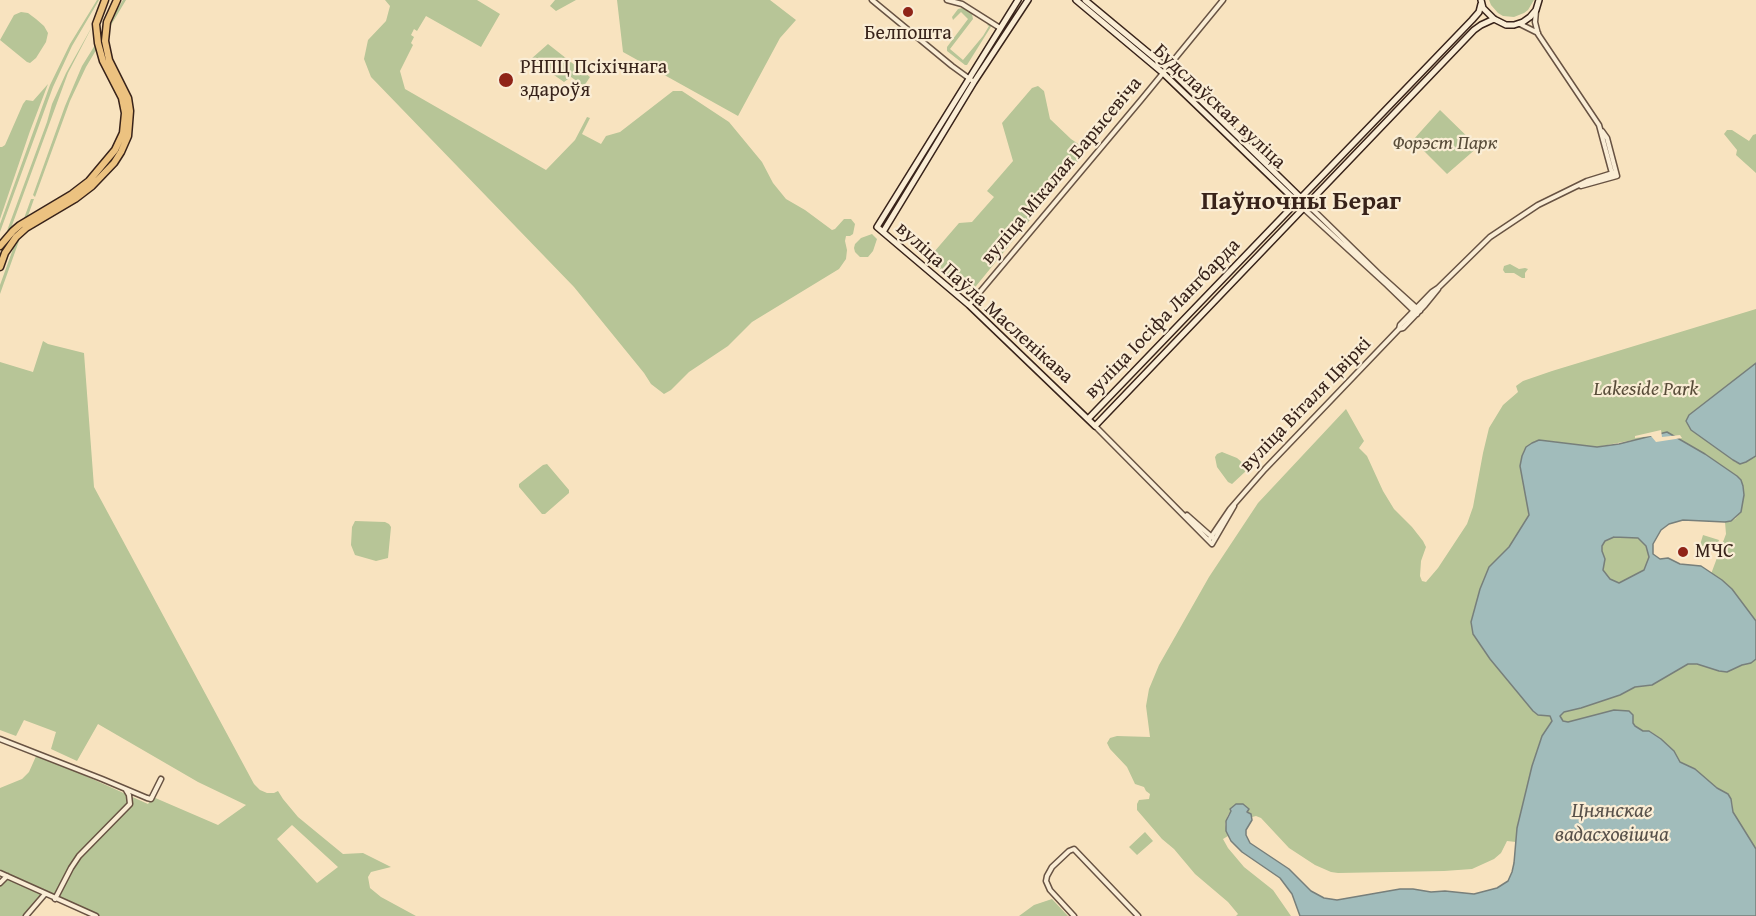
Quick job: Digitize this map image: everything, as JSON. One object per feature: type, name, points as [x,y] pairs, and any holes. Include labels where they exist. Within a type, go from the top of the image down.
[{"type":"main road","points":[[0,246],[20,225],[88,182],[115,150],[123,133],[125,113],[122,98],[103,61],[98,43],[96,24],[105,0]]},
{"type":"main road","points":[[0,267],[5,253],[16,237],[26,228],[75,199],[92,186],[114,163],[121,152],[128,136],[130,111],[128,98],[109,60],[105,41],[107,21],[117,0]]},
{"type":"street","points":[[872,0],[971,81]]},
{"type":"street","points":[[947,0],[962,4],[1001,28]]},
{"type":"street","points":[[883,232],[1018,0]]},
{"type":"street","points":[[971,81],[1028,0]]},
{"type":"street","name":"Будслаўская вуліца","points":[[1076,0],[1165,70]]},
{"type":"street","name":"Будслаўская вуліца","points":[[1085,0],[1165,70],[1387,285],[1417,311]]},
{"type":"street","name":"вуліца Мікалая Барысевіча","points":[[969,305],[1223,0]]},
{"type":"street","points":[[1538,34],[1535,22],[1539,0]]},
{"type":"street","points":[[1481,2],[1486,13],[1506,25],[1519,24],[1536,10]]},
{"type":"street","name":"вуліца Іосіфа Лангбарда","points":[[1088,419],[1472,20],[1479,12],[1481,2]]},
{"type":"street","name":"вуліца Іосіфа Лангбарда","points":[[1095,426],[1474,30],[1494,19]]},
{"type":"street","points":[[1519,24],[1538,34]]},
{"type":"street","name":"вуліца Віталя Цвіркі","points":[[1212,540],[1222,519],[1265,469],[1399,329],[1403,328],[1438,288],[1490,237],[1538,205],[1577,187],[1614,174],[1607,138],[1538,34]]},
{"type":"street","name":"вуліца Паўла Масленікава","points":[[971,81],[877,227],[969,305],[1212,540]]},
{"type":"street","points":[[0,739],[151,799],[161,779]]},
{"type":"street","points":[[55,899],[70,868],[79,856],[130,804],[129,795],[125,789]]},
{"type":"street","points":[[1074,916],[1050,890],[1046,881],[1052,867],[1074,849],[1138,916]]},
{"type":"street","points":[[0,873],[96,916]]},
{"type":"street","points":[[0,884],[7,876]]},
{"type":"street","points":[[26,916],[45,894]]},
{"type":"green space","points":[[99,0],[72,46],[53,87],[0,232],[0,224],[50,85],[70,44]]},
{"type":"green space","points":[[123,0],[126,0],[86,67],[70,101],[35,197],[33,195],[82,66]]},
{"type":"green space","points":[[385,0],[477,0],[500,14],[481,47],[426,16],[417,31],[414,29],[411,35],[414,37],[411,43],[413,45],[400,71],[405,89],[546,170],[575,140],[587,117],[590,118],[582,134],[601,144],[606,136],[620,132],[673,91],[682,91],[729,122],[762,162],[773,183],[786,199],[832,230],[844,219],[851,219],[855,224],[853,234],[846,236],[846,259],[839,269],[752,322],[728,346],[689,372],[664,394],[651,384],[574,287],[371,77],[364,59],[368,40],[386,21],[390,6]]},
{"type":"green space","points":[[555,0],[576,0],[556,11],[550,6]]},
{"type":"green space","points":[[617,0],[770,0],[796,20],[780,38],[738,116],[623,52]]},
{"type":"green space","points":[[1489,0],[1534,0],[1528,10],[1514,17],[1498,13]]},
{"type":"green space","points":[[962,8],[972,14],[973,19],[950,49],[963,60],[983,36],[989,26],[987,25],[989,23],[992,25],[967,65],[947,51],[947,47],[968,19],[961,12],[953,20],[952,17],[958,9]]},
{"type":"green space","points":[[21,12],[28,13],[36,19],[48,33],[46,42],[30,63],[0,40],[14,15]]},
{"type":"green space","points":[[94,23],[68,73],[0,258],[8,228],[52,104],[66,73]]},
{"type":"green space","points":[[548,44],[590,77],[584,86],[571,77],[564,82],[531,59]]},
{"type":"green space","points":[[48,84],[0,219],[0,147],[5,145],[26,100],[33,101]]},
{"type":"green space","points":[[1038,86],[1044,91],[1050,119],[1071,139],[1087,150],[972,291],[967,292],[928,259],[959,223],[972,222],[994,197],[987,191],[1013,161],[1002,123],[1032,88]]},
{"type":"green space","name":"Форэст Парк","points":[[1440,110],[1478,147],[1447,174],[1413,140]]},
{"type":"green space","points":[[1727,130],[1732,130],[1749,141],[1756,134],[1756,173],[1736,155],[1737,150],[1724,134]]},
{"type":"green space","points":[[31,199],[34,199],[0,294],[0,285]]},
{"type":"green space","points":[[872,234],[877,239],[873,251],[868,257],[860,257],[855,252],[855,244],[861,238]]},
{"type":"green space","points":[[1510,264],[1519,269],[1528,269],[1525,278],[1514,273],[1505,273],[1504,266]]},
{"type":"green space","name":"Lakeside Park","points":[[1756,309],[1756,363],[1689,415],[1686,422],[1735,462],[1740,464],[1756,456],[1756,621],[1732,589],[1711,574],[1726,534],[1725,522],[1735,519],[1741,512],[1744,489],[1737,476],[1669,433],[1597,447],[1535,441],[1524,450],[1520,466],[1529,512],[1528,519],[1509,547],[1489,567],[1471,621],[1482,648],[1490,659],[1536,713],[1550,716],[1552,721],[1542,736],[1532,766],[1516,842],[1507,841],[1501,853],[1494,859],[1472,869],[1338,873],[1315,865],[1289,848],[1261,818],[1252,817],[1247,812],[1249,809],[1230,809],[1225,824],[1228,836],[1223,839],[1228,848],[1244,867],[1273,890],[1291,916],[1236,916],[1238,914],[1228,902],[1195,874],[1137,810],[1139,800],[1149,799],[1150,794],[1144,787],[1135,784],[1127,767],[1107,743],[1110,738],[1117,736],[1150,737],[1146,706],[1149,689],[1159,665],[1209,577],[1258,503],[1346,409],[1364,441],[1359,448],[1367,456],[1383,491],[1394,509],[1412,527],[1426,547],[1421,561],[1420,576],[1422,581],[1426,582],[1467,524],[1473,507],[1489,428],[1503,405],[1518,392],[1516,386],[1523,381],[1552,371]]},
{"type":"green space","points":[[43,341],[84,353],[94,487],[254,784],[267,793],[278,791],[298,817],[343,854],[363,853],[391,867],[371,872],[368,877],[370,888],[381,897],[416,916],[98,916],[46,894],[26,916],[0,916],[0,883],[7,876],[0,873],[0,788],[22,779],[29,772],[37,754],[148,804],[153,797],[218,825],[246,805],[198,782],[98,724],[77,761],[51,749],[56,732],[24,720],[16,736],[0,730],[0,362],[33,372]],"holes":[[[292,825],[338,867],[317,883],[277,839]]]},
{"type":"green space","points":[[1222,452],[1237,458],[1244,464],[1246,471],[1232,484],[1217,467],[1215,457]]},
{"type":"green space","points":[[547,464],[569,490],[569,493],[545,514],[542,514],[519,487],[519,484]]},
{"type":"green space","points":[[355,521],[389,524],[391,527],[388,558],[376,561],[355,555],[351,545],[352,527]]},
{"type":"green space","points":[[1703,535],[1719,540],[1716,550],[1700,545]]},
{"type":"green space","points":[[1614,537],[1638,538],[1646,546],[1649,557],[1644,570],[1619,583],[1610,579],[1603,570],[1605,559],[1602,546],[1605,541]]},
{"type":"green space","points":[[1756,659],[1756,849],[1733,812],[1728,794],[1717,788],[1695,769],[1680,762],[1674,751],[1661,739],[1650,731],[1643,731],[1635,726],[1630,712],[1614,710],[1568,722],[1561,719],[1561,713],[1620,695],[1635,687],[1652,685],[1688,664],[1697,664],[1727,672]]},
{"type":"green space","points":[[1145,832],[1153,841],[1137,855],[1129,847]]},
{"type":"green space","points":[[1052,899],[1068,916],[1019,916],[1034,905]]},
{"type":"water","points":[[1756,363],[1756,456],[1740,464],[1691,430],[1686,421],[1689,415]]},
{"type":"water","name":"Цнянскае вадасховішча","points":[[1667,432],[1705,454],[1741,480],[1744,495],[1741,512],[1731,521],[1683,520],[1669,524],[1661,530],[1653,544],[1653,554],[1660,559],[1668,558],[1680,564],[1701,566],[1732,589],[1756,621],[1756,659],[1727,672],[1697,664],[1688,664],[1652,685],[1635,687],[1620,695],[1564,712],[1560,716],[1563,721],[1568,722],[1614,710],[1629,711],[1633,715],[1635,726],[1661,739],[1674,751],[1680,762],[1695,769],[1717,788],[1728,794],[1733,812],[1756,849],[1756,916],[1300,916],[1292,894],[1280,878],[1242,852],[1231,841],[1226,831],[1226,821],[1230,809],[1236,804],[1243,804],[1249,809],[1247,812],[1251,814],[1252,820],[1246,830],[1250,843],[1289,869],[1311,891],[1324,898],[1337,900],[1400,889],[1474,894],[1497,888],[1508,881],[1514,863],[1517,828],[1532,766],[1542,736],[1552,721],[1550,716],[1538,715],[1533,711],[1490,659],[1473,634],[1471,622],[1489,567],[1509,547],[1529,515],[1520,466],[1526,447],[1539,440],[1597,447]],"holes":[[[1614,537],[1638,538],[1646,546],[1649,557],[1644,570],[1619,583],[1610,579],[1603,570],[1605,559],[1602,546],[1605,541]]]},
{"type":"pier","points":[[1661,430],[1662,437],[1680,435],[1682,438],[1656,442],[1651,436],[1635,438],[1635,436]]},
{"type":"place","name":"Белпошта","points":[[908,12]]},
{"type":"place","name":"РНПЦ Псіхічнага здароўя","points":[[506,80]]},
{"type":"place","name":"МЧС","points":[[1683,552]]},
{"type":"district","name":"Паўночны Бераг","points":[[1301,202]]}]
